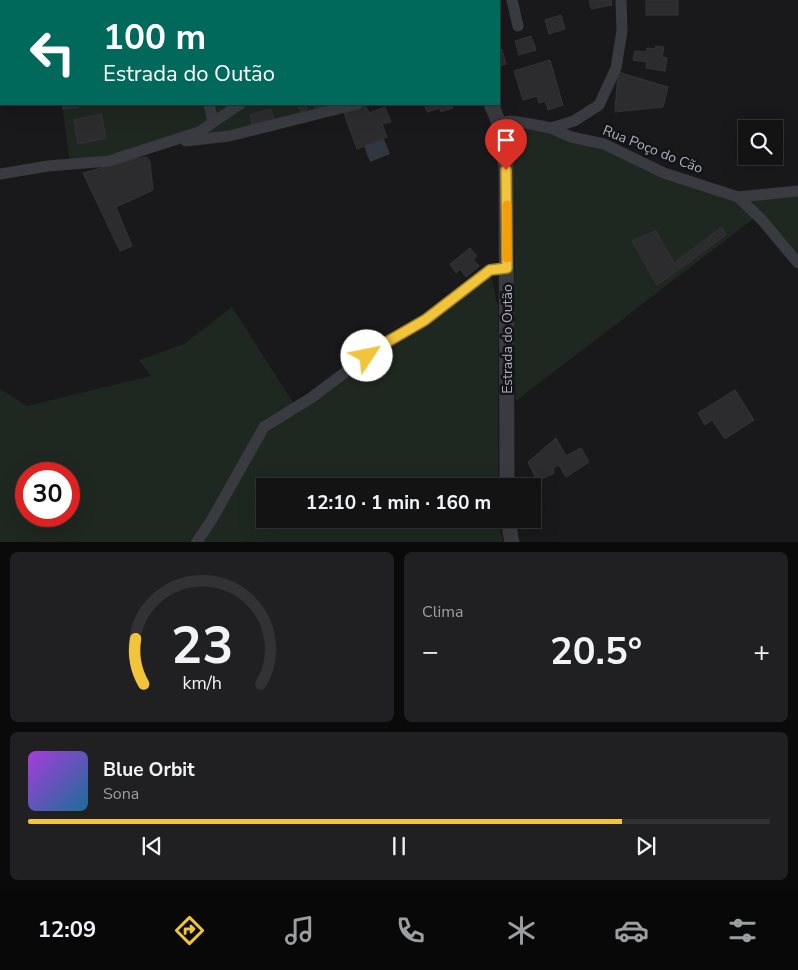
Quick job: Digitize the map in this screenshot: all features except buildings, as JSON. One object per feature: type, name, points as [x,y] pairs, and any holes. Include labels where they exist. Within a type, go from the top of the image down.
[{"type":"street","points":[[512,0],[518,26]]},
{"type":"street","points":[[551,128],[574,121],[598,105],[616,68],[622,31],[621,0]]},
{"type":"street","points":[[208,105],[213,122]]},
{"type":"street","points":[[0,174],[48,166],[109,161],[199,132],[238,105]]},
{"type":"street","points":[[161,144],[229,136],[353,105]]},
{"type":"street","name":"Estrada do Outão","points":[[491,105],[499,123],[506,170],[507,478]]},
{"type":"street","name":"Rua Poço do Cão","points":[[499,123],[510,121],[551,128],[571,136],[604,144],[664,173],[738,196],[798,191]]},
{"type":"street","points":[[738,196],[762,220],[798,263]]},
{"type":"street","points":[[196,542],[211,521],[264,427],[311,398],[380,346],[425,320],[490,270],[507,268]]},
{"type":"street","points":[[510,528],[512,542]]},
{"type":"shaded area","points":[[62,105],[352,105],[70,164]]},
{"type":"shaded area","points":[[510,123],[531,124],[738,197],[798,191],[798,263],[757,216],[516,401],[513,306],[515,264],[514,180]]},
{"type":"shaded area","points":[[384,139],[390,154],[370,162],[364,146]]},
{"type":"shaded area","points":[[490,269],[498,309],[498,478],[256,478],[256,528],[499,528],[503,542],[0,542],[0,389],[27,406],[151,376],[139,360],[184,344],[232,307],[296,407]]},
{"type":"slow traffic","points":[[507,205],[507,258]]},
{"type":"route","points":[[367,356],[380,346],[425,320],[490,270],[507,268],[506,170]]}]
